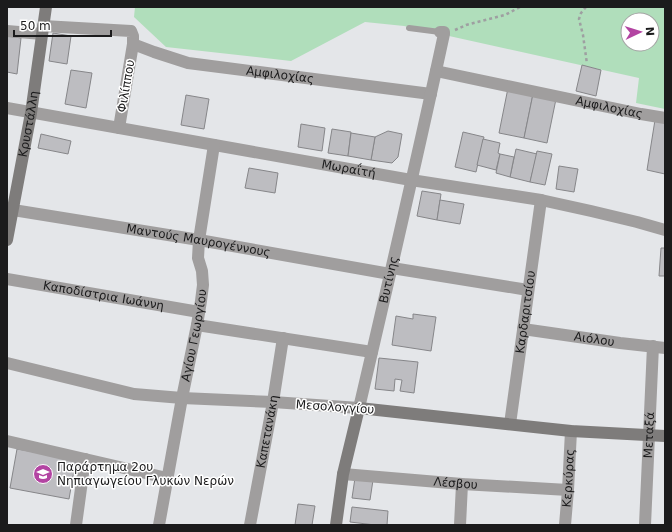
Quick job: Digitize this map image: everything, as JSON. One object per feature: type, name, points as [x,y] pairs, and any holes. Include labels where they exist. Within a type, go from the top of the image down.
[{"type":"street","name":"Κρυστάλλη","points":[[7,240],[10,209],[31,113],[46,7]]},
{"type":"street","points":[[7,31],[43,30],[131,32],[133,36],[133,44]]},
{"type":"street","name":"Βυτίνης","points":[[336,525],[343,474],[431,94],[442,33]]},
{"type":"street","name":"Αμφιλοχίας","points":[[133,44],[188,63],[431,94]]},
{"type":"street","name":"Φιλίππου","points":[[119,128],[133,44]]},
{"type":"street","name":"Αμφιλοχίας","points":[[436,71],[665,118]]},
{"type":"street","name":"Μωραΐτή","points":[[7,108],[411,180],[541,200],[665,230]]},
{"type":"street","name":"Αγίου Γεωργίου","points":[[159,525],[197,325],[203,285],[202,271],[198,258],[199,240],[214,145]]},
{"type":"street","name":"Καρδαριτσίου","points":[[510,424],[541,200]]},
{"type":"street","name":"Μαντούς Μαυρογέννους","points":[[10,209],[391,271],[528,290]]},
{"type":"street","name":"Καποδίστρια Ιωάννη","points":[[7,279],[199,312]]},
{"type":"street","points":[[197,325],[372,352]]},
{"type":"street","name":"Αιόλου","points":[[523,330],[665,348]]},
{"type":"street","name":"Καπετανάκη","points":[[250,525],[284,338]]},
{"type":"street","name":"Μεταξά","points":[[644,525],[653,346]]},
{"type":"street","name":"Μεσολογγίου","points":[[7,363],[134,394],[359,408],[571,431],[665,436]]},
{"type":"street","name":"Κερκύρας","points":[[565,525],[571,431]]},
{"type":"street","points":[[7,441],[167,478]]},
{"type":"street","points":[[76,525],[85,459]]},
{"type":"street","name":"Λέσβου","points":[[343,474],[462,484],[568,490]]},
{"type":"street","points":[[460,525],[462,484]]},
{"type":"lane","points":[[409,28],[442,33]]},
{"type":"path","points":[[442,33],[505,15],[520,7]]},
{"type":"path","points":[[586,7],[581,13],[579,20],[587,64]]},
{"type":"green space","points":[[135,7],[665,7],[665,109],[636,103],[639,78],[404,26],[365,22],[291,61],[166,47],[134,17]]},
{"type":"building","points":[[53,33],[71,36],[67,64],[49,61]]},
{"type":"building","points":[[7,36],[21,38],[17,74],[7,72]]},
{"type":"building","points":[[582,65],[601,70],[596,96],[576,91]]},
{"type":"building","points":[[71,70],[92,73],[86,108],[65,104]]},
{"type":"building","points":[[508,88],[533,94],[524,138],[499,133]]},
{"type":"building","points":[[533,94],[556,99],[547,143],[524,138]]},
{"type":"building","points":[[186,95],[209,99],[204,129],[181,125]]},
{"type":"building","points":[[655,120],[665,122],[665,174],[647,170]]},
{"type":"building","points":[[301,124],[325,128],[322,151],[298,147]]},
{"type":"building","points":[[332,129],[351,132],[348,156],[328,153]]},
{"type":"building","points":[[388,131],[402,134],[398,157],[392,163],[371,160],[375,137]]},
{"type":"building","points":[[463,132],[484,137],[476,172],[455,167]]},
{"type":"building","points":[[351,133],[375,137],[371,160],[348,156]]},
{"type":"building","points":[[41,134],[71,141],[68,154],[38,148]]},
{"type":"building","points":[[483,139],[500,143],[498,153],[500,154],[496,170],[477,165]]},
{"type":"building","points":[[516,149],[537,154],[530,182],[510,177]]},
{"type":"building","points":[[537,151],[552,154],[545,185],[530,182]]},
{"type":"building","points":[[500,154],[514,157],[510,177],[496,173]]},
{"type":"building","points":[[559,166],[578,169],[574,192],[556,189]]},
{"type":"building","points":[[249,168],[278,173],[275,193],[245,188]]},
{"type":"building","points":[[422,191],[441,194],[437,220],[417,216]]},
{"type":"building","points":[[440,200],[464,204],[460,224],[437,220]]},
{"type":"building","points":[[661,248],[665,248],[665,276],[659,276]]},
{"type":"building","points":[[413,314],[436,317],[431,351],[392,345],[396,316],[413,319]]},
{"type":"building","points":[[379,358],[418,362],[414,393],[400,391],[402,380],[395,379],[394,391],[375,389]]},
{"type":"building","name":"Παράρτημα 2ου Νηπιαγωγείου Γλυκών Νερών","points":[[17,449],[76,459],[69,499],[10,488]]},
{"type":"building","points":[[355,478],[373,480],[370,500],[352,498]]},
{"type":"building","points":[[298,504],[315,506],[312,525],[295,525]]},
{"type":"building","points":[[352,507],[388,511],[387,525],[350,522]]},
{"type":"place","name":"Παράρτημα 2ου Νηπιαγωγείου Γλυκών Νερών","points":[[43,474]]}]
